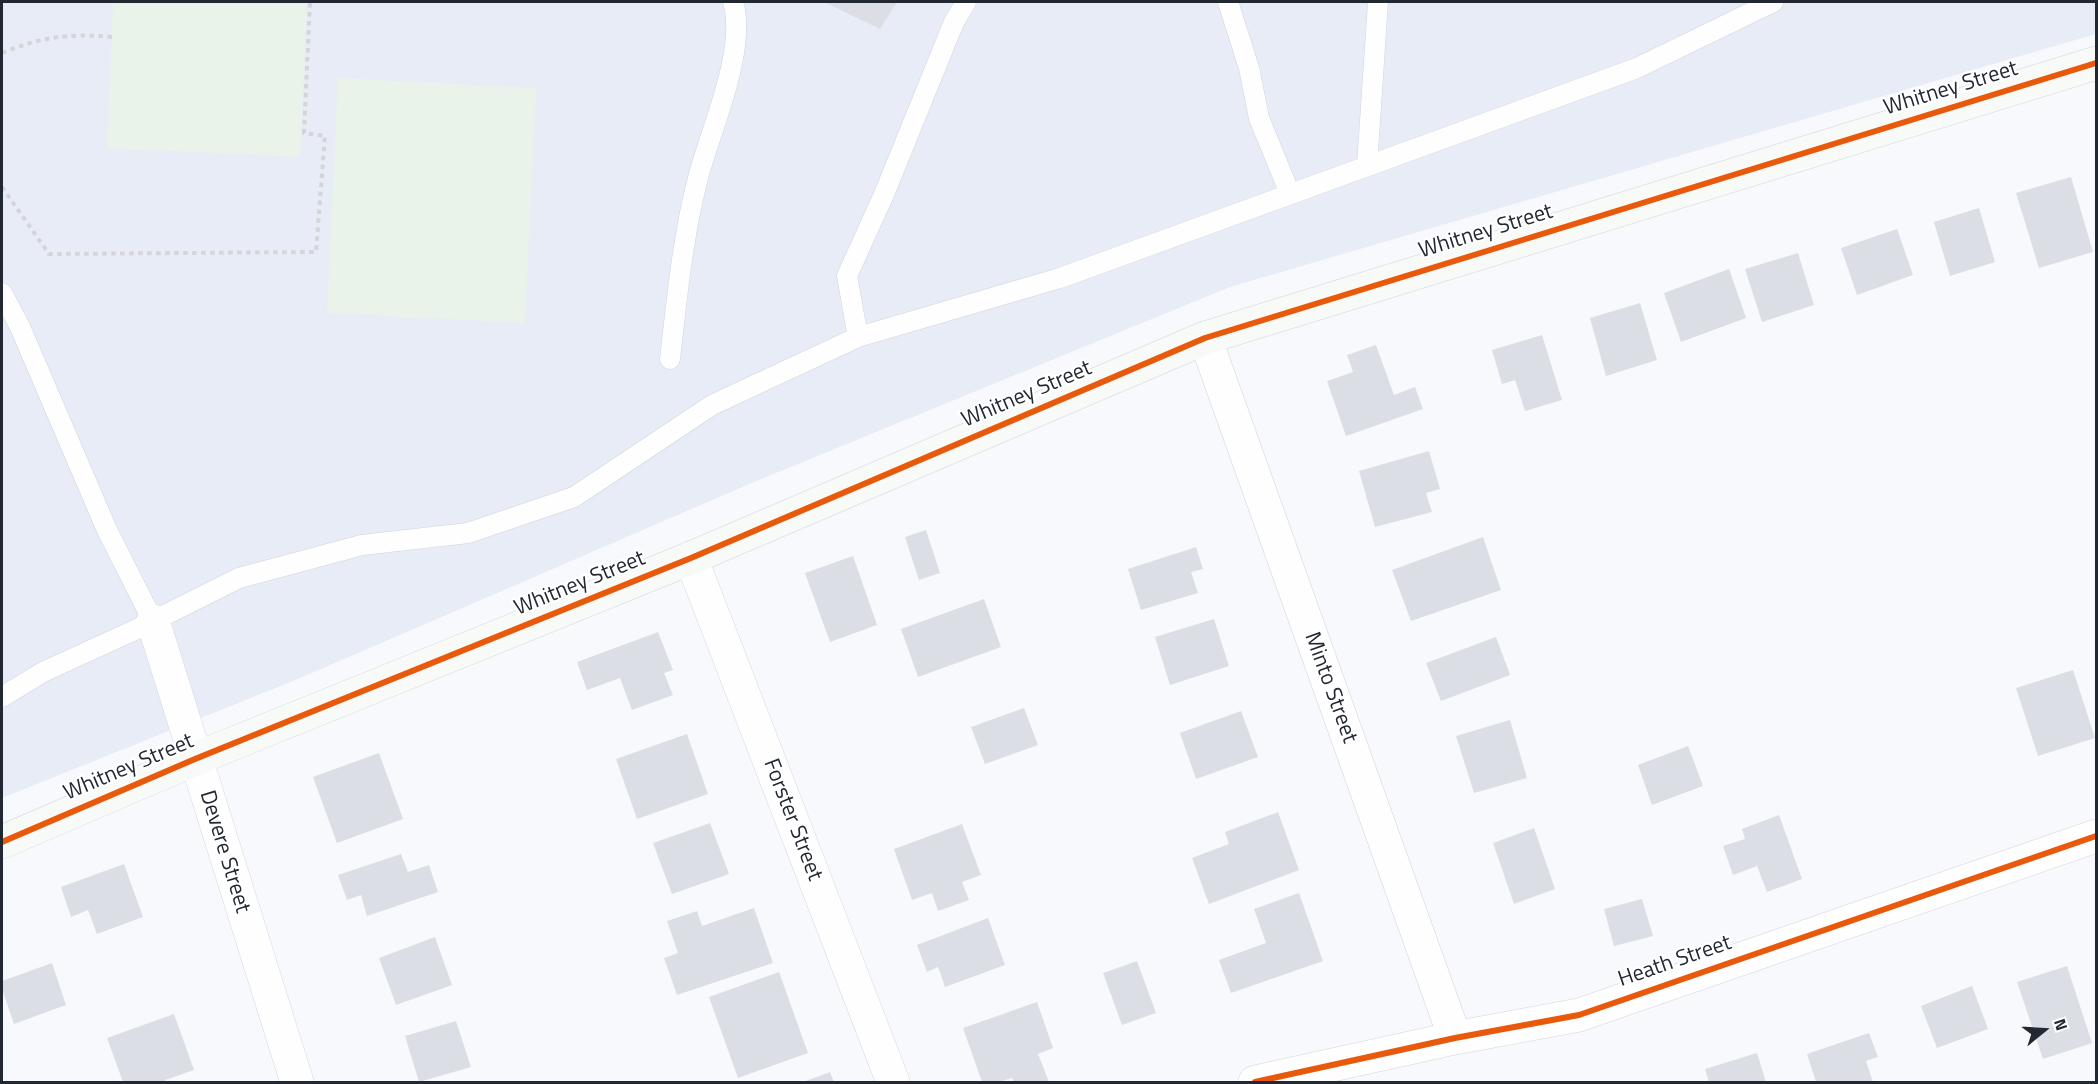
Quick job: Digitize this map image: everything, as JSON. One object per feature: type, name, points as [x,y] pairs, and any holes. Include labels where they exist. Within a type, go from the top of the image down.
[{"type":"street","name":"Whitney Street","points":[[2,842],[195,759],[691,558],[1205,338],[2097,63]]},
{"type":"street","name":"Minto Street","points":[[1205,338],[1455,1038]]},
{"type":"street","name":"Forster Street","points":[[691,558],[893,1083]]},
{"type":"street","name":"Devere Street","points":[[153,621],[297,1083]]},
{"type":"street","name":"Heath Street","points":[[1256,1083],[1455,1038],[1579,1015],[2097,836]]},
{"type":"lane","points":[[670,359],[680,264],[699,174],[722,103],[733,58],[736,13],[733,2]]},
{"type":"lane","points":[[858,337],[847,276],[885,192],[954,22],[966,2]]},
{"type":"lane","points":[[1228,2],[1250,68],[1258,118],[1290,194]]},
{"type":"lane","points":[[1367,166],[1378,2]]},
{"type":"lane","points":[[2,697],[44,672],[238,578],[362,546],[468,533],[574,497],[712,405],[858,337],[1060,278],[1637,69],[1773,2]]},
{"type":"lane","points":[[2,292],[20,327],[106,530],[153,621]]},
{"type":"path","points":[[2,187],[49,254],[316,252],[325,136],[304,133],[310,2]]},
{"type":"path","points":[[2,53],[45,38],[65,35],[112,37]]},
{"type":"shaded area","points":[[2,2],[2096,2],[2096,34],[1230,287],[754,482],[298,679],[2,798]]},
{"type":"shaded area","points":[[113,2],[307,2],[300,157],[107,148]]},
{"type":"shaded area","points":[[338,78],[536,88],[525,323],[327,313]]},
{"type":"building","points":[[824,2],[897,2],[880,29]]},
{"type":"building","points":[[2071,177],[2093,252],[2039,268],[2016,193]]},
{"type":"building","points":[[1979,208],[1995,262],[1950,276],[1934,222]]},
{"type":"building","points":[[1897,229],[1913,275],[1857,295],[1841,248]]},
{"type":"building","points":[[1798,253],[1814,305],[1762,322],[1745,269]]},
{"type":"building","points":[[1729,269],[1746,318],[1681,342],[1664,293]]},
{"type":"building","points":[[1640,303],[1657,360],[1606,376],[1590,318]]},
{"type":"building","points":[[1542,335],[1562,400],[1525,411],[1515,380],[1502,384],[1492,350]]},
{"type":"building","points":[[1376,345],[1394,395],[1415,387],[1423,409],[1346,436],[1327,381],[1353,372],[1347,355]]},
{"type":"building","points":[[1429,451],[1440,489],[1426,493],[1432,512],[1375,527],[1359,471]]},
{"type":"building","points":[[926,530],[940,573],[919,580],[905,537]]},
{"type":"building","points":[[1483,537],[1501,590],[1411,621],[1392,570]]},
{"type":"building","points":[[1196,547],[1203,569],[1191,572],[1198,593],[1141,610],[1128,569]]},
{"type":"building","points":[[853,556],[877,625],[830,642],[805,573]]},
{"type":"building","points":[[984,599],[1001,647],[918,677],[901,629]]},
{"type":"building","points":[[1214,619],[1229,666],[1170,685],[1155,637]]},
{"type":"building","points":[[658,632],[673,670],[664,673],[673,695],[632,710],[620,678],[587,690],[577,662]]},
{"type":"building","points":[[1496,637],[1510,675],[1441,701],[1426,663]]},
{"type":"building","points":[[2073,670],[2095,738],[2038,756],[2016,688]]},
{"type":"building","points":[[1024,708],[1038,745],[985,764],[971,727]]},
{"type":"building","points":[[1241,711],[1258,757],[1196,779],[1180,733]]},
{"type":"building","points":[[1510,720],[1527,778],[1474,793],[1456,736]]},
{"type":"building","points":[[687,734],[708,794],[637,819],[616,759]]},
{"type":"building","points":[[1688,746],[1703,786],[1652,805],[1638,765]]},
{"type":"building","points":[[379,753],[403,819],[337,843],[313,777]]},
{"type":"building","points":[[1278,812],[1299,870],[1209,904],[1192,858],[1229,844],[1225,832]]},
{"type":"building","points":[[1779,815],[1802,879],[1767,892],[1757,866],[1733,875],[1723,846],[1745,839],[1742,829]]},
{"type":"building","points":[[710,823],[729,874],[672,894],[653,843]]},
{"type":"building","points":[[962,824],[981,875],[962,882],[969,900],[938,911],[932,893],[912,900],[894,849]]},
{"type":"building","points":[[1534,828],[1555,889],[1514,904],[1493,843]]},
{"type":"building","points":[[401,854],[408,872],[429,865],[438,892],[367,916],[361,895],[347,900],[338,875]]},
{"type":"building","points":[[124,864],[143,917],[97,934],[88,910],[71,917],[61,887]]},
{"type":"building","points":[[1299,893],[1323,961],[1231,993],[1219,960],[1266,943],[1254,909]]},
{"type":"building","points":[[1642,899],[1653,936],[1614,946],[1604,909]]},
{"type":"building","points":[[754,908],[773,963],[677,995],[664,958],[678,953],[667,921],[697,911],[702,926]]},
{"type":"building","points":[[988,918],[1005,965],[945,987],[938,967],[927,972],[917,945]]},
{"type":"building","points":[[435,937],[452,985],[396,1005],[379,958]]},
{"type":"building","points":[[1137,961],[1156,1013],[1122,1025],[1103,973]]},
{"type":"building","points":[[52,963],[66,1005],[14,1024],[2,989],[2,981]]},
{"type":"building","points":[[2067,966],[2092,1043],[2043,1059],[2017,982]]},
{"type":"building","points":[[779,972],[808,1053],[738,1078],[709,997]]},
{"type":"building","points":[[1972,986],[1988,1029],[1937,1048],[1921,1006]]},
{"type":"building","points":[[1037,1002],[1053,1048],[1038,1054],[1049,1082],[1014,1082],[1012,1078],[998,1082],[982,1082],[963,1028]]},
{"type":"building","points":[[174,1014],[194,1070],[165,1080],[166,1082],[123,1082],[107,1038]]},
{"type":"building","points":[[456,1021],[471,1067],[419,1082],[405,1036]]},
{"type":"building","points":[[1869,1033],[1878,1057],[1866,1061],[1873,1082],[1816,1082],[1807,1054]]},
{"type":"building","points":[[1757,1053],[1766,1082],[1709,1082],[1705,1069]]},
{"type":"building","points":[[830,1072],[834,1082],[803,1082]]},
{"type":"cycle path","points":[[2,842],[195,759],[691,558],[1205,338],[2096,63]]},
{"type":"cycle path","points":[[1255,1082],[1455,1038],[1579,1015],[2096,836]]}]
